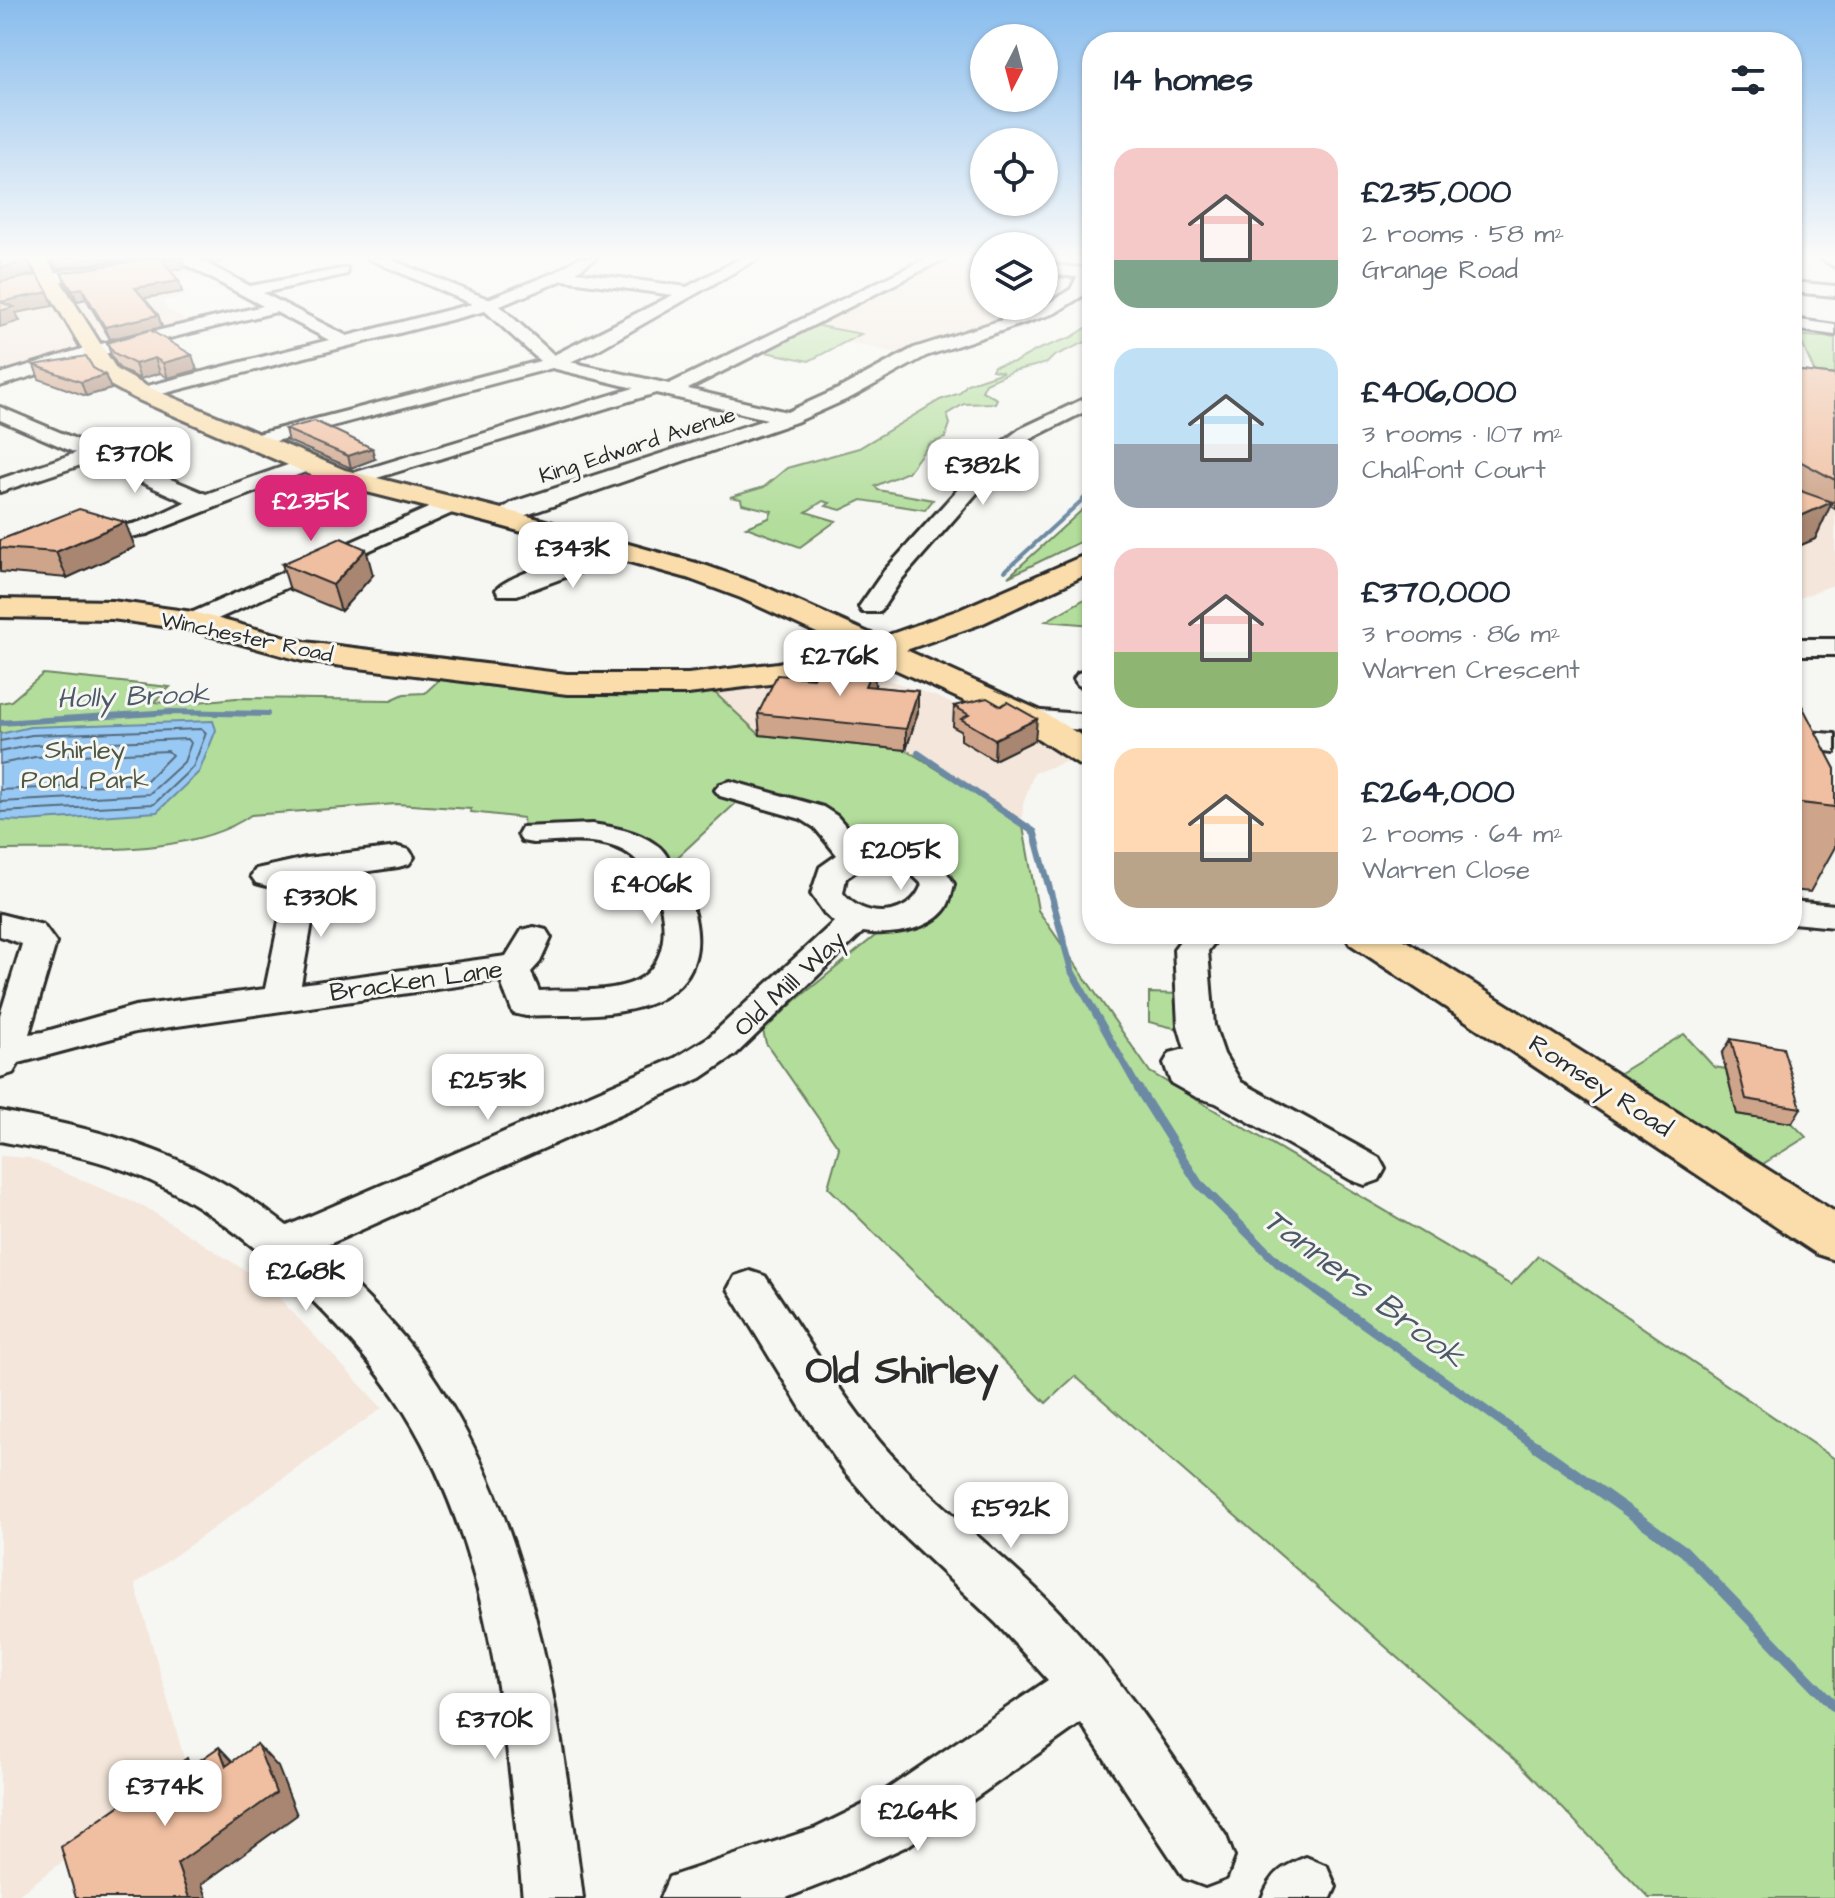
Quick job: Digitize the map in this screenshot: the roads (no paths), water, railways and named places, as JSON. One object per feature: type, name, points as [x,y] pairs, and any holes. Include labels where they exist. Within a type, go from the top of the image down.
[{"type":"main road","points":[[91,347],[109,375],[142,393],[306,465],[350,480],[453,504],[697,572],[752,592],[1082,740]]},
{"type":"main road","points":[[869,644],[967,602],[1082,547]]},
{"type":"main road","points":[[869,644],[970,617],[1082,566]]},
{"type":"main road","name":"Winchester Road","points":[[0,608],[112,610],[201,618],[303,651],[581,684],[688,684],[778,673],[869,644]]},
{"type":"main road","name":"Romsey Road","points":[[1380,944],[1835,1239]]},
{"type":"street","points":[[1,369],[23,372],[113,347]]},
{"type":"street","points":[[142,393],[328,347]]},
{"type":"street","points":[[535,347],[552,363],[789,418]]},
{"type":"street","points":[[253,441],[552,363],[589,347]]},
{"type":"street","points":[[350,480],[662,389],[752,347]]},
{"type":"street","name":"King Edward Avenue","points":[[500,517],[521,507],[789,418],[937,347]]},
{"type":"street","points":[[881,605],[892,576],[1004,450],[1027,433],[1082,406]]},
{"type":"street","points":[[0,413],[205,502]]},
{"type":"street","points":[[0,486],[96,453]]},
{"type":"street","points":[[0,560],[87,524],[119,532],[139,529],[306,465]]},
{"type":"street","points":[[201,618],[453,504]]},
{"type":"street","points":[[508,590],[537,574],[589,562],[617,550]]},
{"type":"street","points":[[1802,647],[1835,647]]},
{"type":"street","points":[[1802,740],[1835,743]]},
{"type":"street","points":[[1802,764],[1835,768]]},
{"type":"street","points":[[730,790],[812,813],[826,822],[855,857]]},
{"type":"street","points":[[512,967],[526,1004],[634,995],[666,979],[677,962],[682,943],[680,918],[670,887],[647,853],[616,838],[601,835],[533,834]]},
{"type":"street","name":"Old Mill Way","points":[[882,852],[901,854],[933,872],[938,884],[932,904],[908,920],[873,924],[856,920],[833,906],[826,886],[831,874],[855,857],[882,852]]},
{"type":"street","points":[[267,876],[398,857]]},
{"type":"street","points":[[281,999],[306,868]]},
{"type":"street","points":[[1802,913],[1835,916]]},
{"type":"street","name":"Old Mill Way","points":[[283,1246],[664,1080],[722,1046],[856,920]]},
{"type":"street","points":[[0,925],[31,933],[39,943],[3,1058]]},
{"type":"street","name":"Bracken Lane","points":[[3,1058],[135,1019],[512,967],[523,962],[534,938]]},
{"type":"street","points":[[1195,944],[1191,949],[1196,1025],[1206,1056],[1183,1063],[1184,1073],[1209,1087],[1228,1092],[1365,1169]]},
{"type":"street","points":[[0,1126],[64,1138],[151,1164],[234,1206],[283,1246],[347,1306],[388,1352],[423,1401],[451,1452],[476,1512],[518,1660],[544,1816],[553,1898]]},
{"type":"street","points":[[750,1289],[842,1427],[884,1481],[1035,1625],[1087,1686],[1205,1857]]},
{"type":"street","points":[[690,1898],[801,1866],[864,1838],[1087,1686]]},
{"type":"water","points":[[213,721],[216,730],[199,772],[157,812],[0,820],[0,734],[30,727]]},
{"type":"waterway","name":"Tanners Brook","points":[[1005,571],[1082,500]]},
{"type":"waterway","name":"Holly Brook","points":[[0,723],[171,712],[267,714]]},
{"type":"waterway","name":"Tanners Brook","points":[[918,753],[996,806]]},
{"type":"waterway","name":"Tanners Brook","points":[[993,804],[1034,832],[1072,972],[1139,1090]]},
{"type":"waterway","name":"Tanners Brook","points":[[1138,1088],[1198,1183],[1278,1263],[1539,1448]]},
{"type":"waterway","name":"Tanners Brook","points":[[1536,1446],[1684,1551],[1835,1707]]},
{"type":"district","name":"Old Shirley","points":[[902,1369]]},
{"type":"park label","name":"Shirley Pond Park","points":[[85,764]]}]
